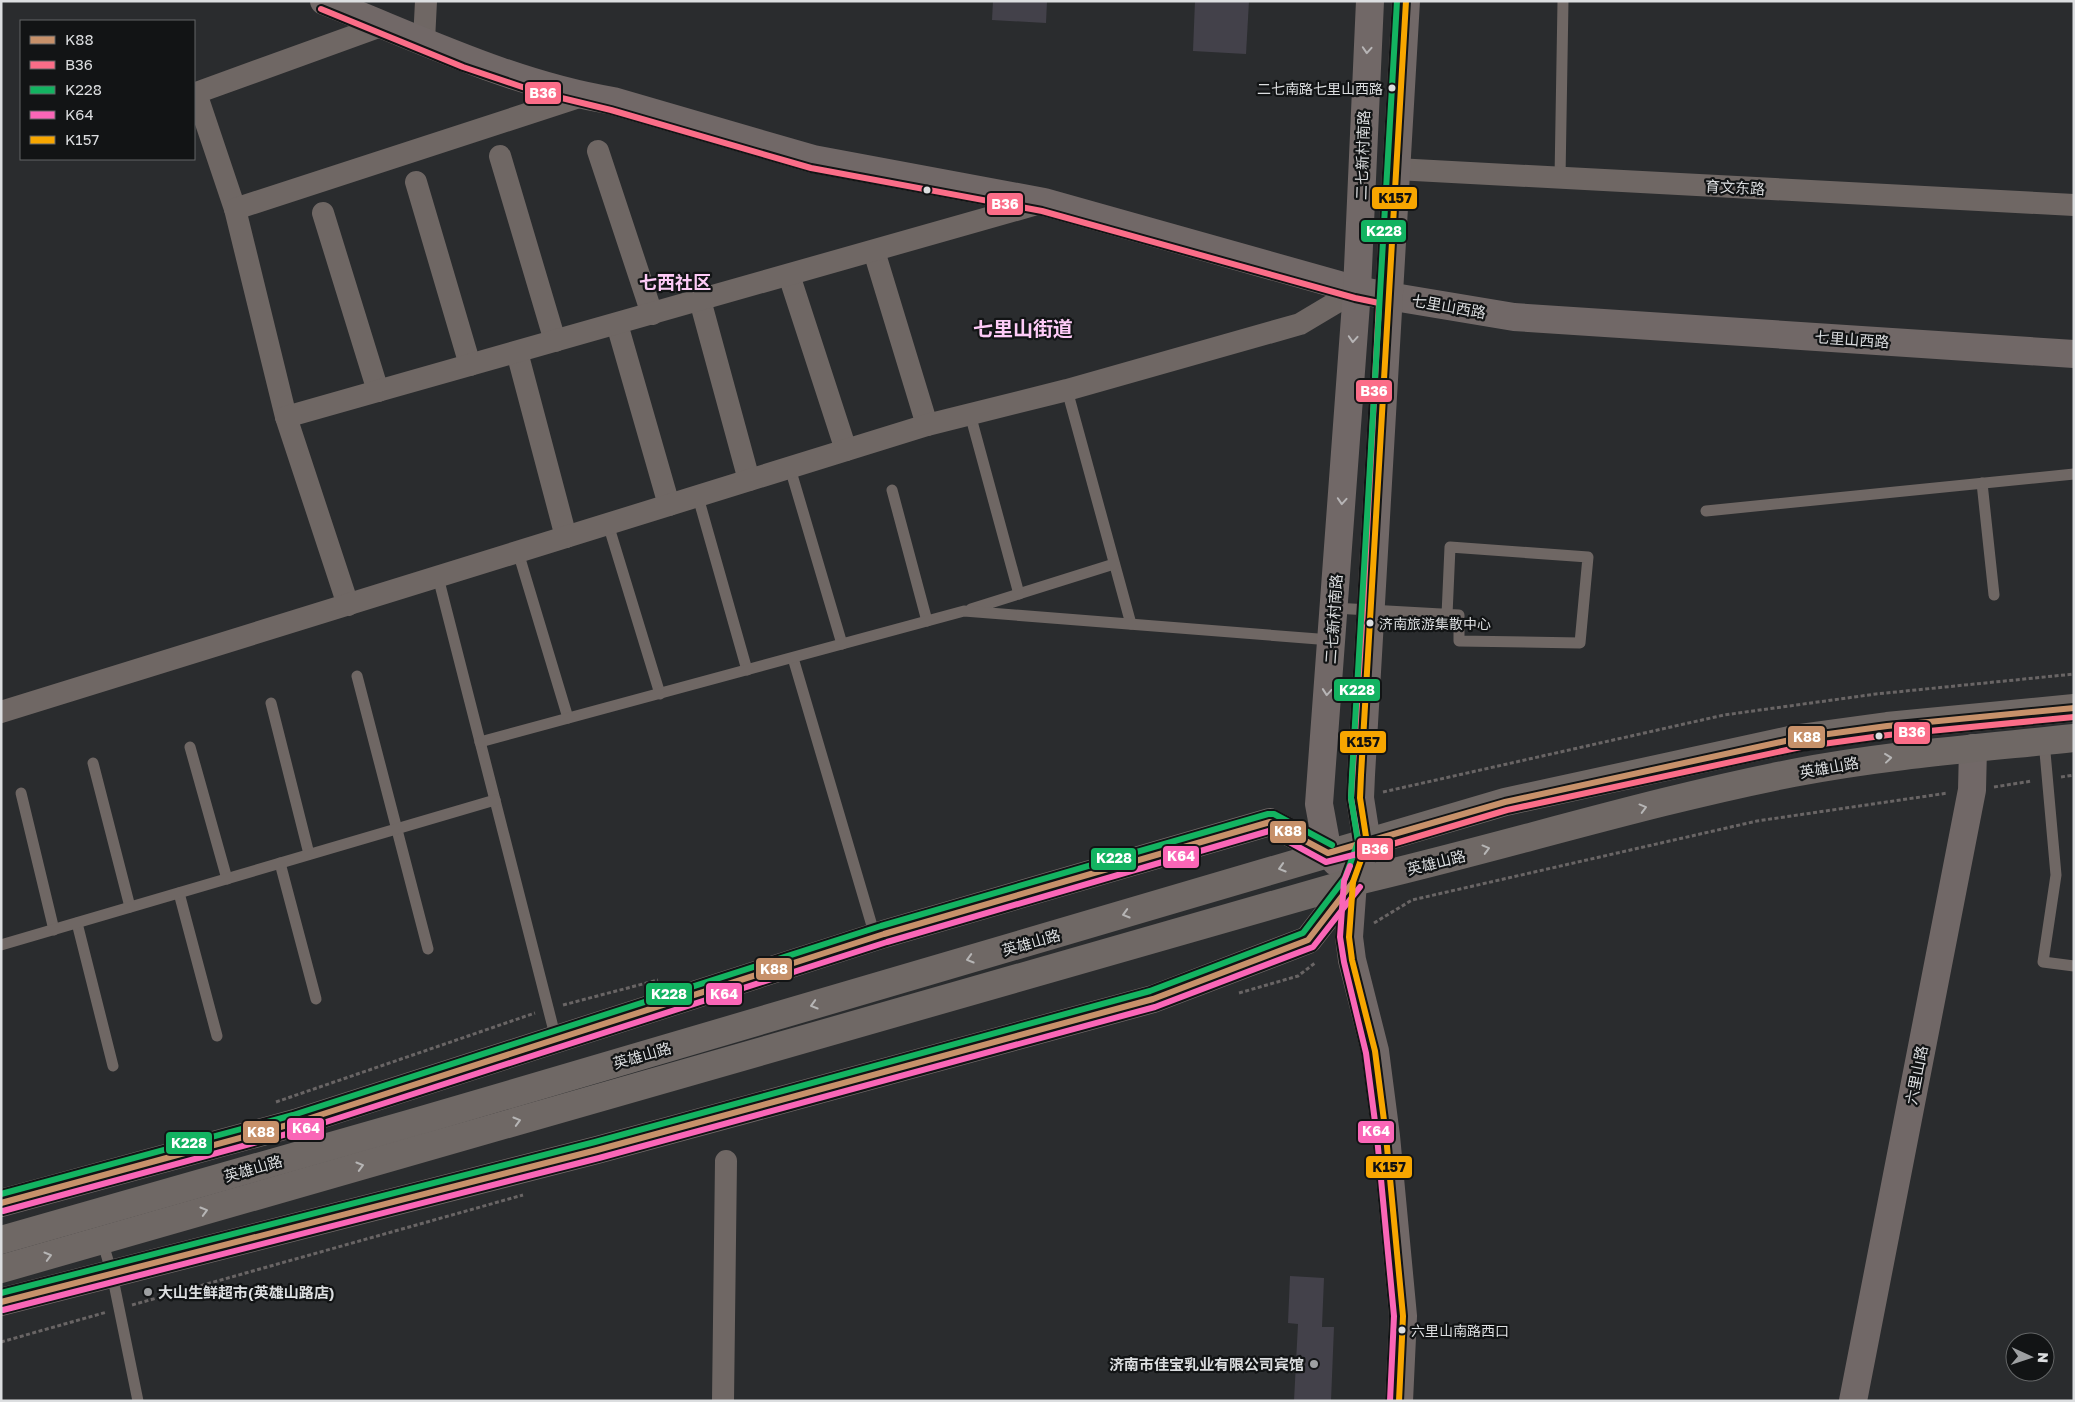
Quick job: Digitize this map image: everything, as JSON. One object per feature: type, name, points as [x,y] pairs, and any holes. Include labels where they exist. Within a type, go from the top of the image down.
[{"type":"main road","name":"英雄山路","points":[[1,1240],[412,1123],[1505,802],[1799,738],[1887,726],[2074,708]]},
{"type":"main road","name":"英雄山路","points":[[1,1270],[1354,882],[1674,800],[1791,773],[1854,762],[2074,738]]},
{"type":"street","name":"七里山西路","points":[[324,1],[469,60],[582,96],[613,102],[813,159],[1044,202],[1357,290],[1514,317],[2074,354]]},
{"type":"street","points":[[424,41],[426,1]]},
{"type":"street","name":"二七新村南路","points":[[1328,854],[1319,804],[1357,290],[1370,1]]},
{"type":"street","points":[[1399,1401],[1403,1316],[1386,1136],[1375,1051],[1352,960],[1349,937],[1354,882],[1368,843],[1361,790],[1406,1]]},
{"type":"street","points":[[348,605],[286,418],[235,208],[196,93],[384,25]]},
{"type":"street","points":[[235,208],[582,96]]},
{"type":"street","points":[[598,151],[652,314]]},
{"type":"street","points":[[500,156],[556,341]]},
{"type":"street","name":"育文东路","points":[[1396,169],[2074,205]]},
{"type":"street","points":[[416,182],[470,365]]},
{"type":"street","points":[[286,418],[1044,202]]},
{"type":"street","points":[[323,213],[378,392]]},
{"type":"street","points":[[874,251],[927,425]]},
{"type":"street","points":[[788,275],[846,450]]},
{"type":"street","points":[[1,712],[927,425],[1067,390],[1300,324],[1357,290]]},
{"type":"street","points":[[700,300],[749,480]]},
{"type":"street","points":[[618,324],[669,505]]},
{"type":"street","points":[[517,352],[566,537]]},
{"type":"street","name":"六里山路","points":[[1853,1401],[1972,790],[1973,748]]},
{"type":"street","points":[[1,1203],[295,1123],[875,937],[1270,822],[1328,854],[1354,882]]},
{"type":"street","points":[[1,1302],[597,1150],[1153,999],[1308,940],[1354,882]]},
{"type":"street","points":[[723,1401],[726,1161]]},
{"type":"lane","points":[[1560,178],[1562,1]]},
{"type":"lane","points":[[1067,390],[1131,624]]},
{"type":"lane","points":[[970,414],[1019,594]]},
{"type":"lane","points":[[790,468],[842,644]]},
{"type":"lane","points":[[1706,511],[2074,474]]},
{"type":"lane","points":[[1982,483],[1994,595]]},
{"type":"lane","points":[[892,490],[927,621]]},
{"type":"lane","points":[[698,497],[747,670]]},
{"type":"lane","points":[[608,524],[660,694]]},
{"type":"lane","points":[[1334,608],[1459,616],[1459,641],[1580,643],[1588,557],[1450,547],[1447,615]]},
{"type":"lane","points":[[518,552],[568,718]]},
{"type":"lane","points":[[480,742],[964,611],[1114,564]]},
{"type":"lane","points":[[438,577],[556,1039]]},
{"type":"lane","points":[[964,611],[1331,640]]},
{"type":"lane","points":[[793,658],[875,937]]},
{"type":"lane","points":[[357,676],[428,949]]},
{"type":"lane","points":[[271,703],[309,854]]},
{"type":"lane","points":[[2044,741],[2056,875],[2043,962],[2074,966]]},
{"type":"lane","points":[[190,747],[227,879]]},
{"type":"lane","points":[[93,763],[130,907]]},
{"type":"lane","points":[[21,793],[54,930]]},
{"type":"lane","points":[[1,945],[495,800]]},
{"type":"lane","points":[[280,863],[316,999]]},
{"type":"lane","points":[[179,893],[217,1036]]},
{"type":"lane","points":[[77,923],[113,1066]]},
{"type":"lane","points":[[102,1240],[112,1274],[138,1401]]},
{"type":"building","points":[[993,1],[1047,1],[1046,23],[992,20]]},
{"type":"building","points":[[1195,1],[1249,1],[1246,54],[1193,51]]},
{"type":"building","name":"济南市佳宝乳业有限公司宾馆","points":[[1290,1276],[1324,1278],[1322,1327],[1334,1327],[1331,1401],[1294,1401],[1298,1324],[1288,1323]]},
{"type":"transit line","name":"K228","points":[[1,1293],[595,1142],[1150,991],[1303,933],[1345,878],[1358,842],[1351,798],[1352,775],[1397,1]]},
{"type":"transit line","name":"K157","points":[[1399,1401],[1403,1316],[1386,1136],[1375,1051],[1352,960],[1349,937],[1353,882],[1367,843],[1360,798],[1361,775],[1406,1]]},
{"type":"transit line","name":"B36","points":[[321,9],[463,67],[537,92],[611,110],[811,168],[1042,211],[1379,303],[1351,798],[1359,845],[1363,851],[1369,851],[1507,810],[1801,747],[1888,735],[2074,717]]},
{"type":"transit line","name":"K88","points":[[1,1203],[295,1123],[884,934],[1270,822],[1328,853],[1505,802],[1799,738],[1887,726],[2074,708]]},
{"type":"transit line","name":"K228","points":[[1,1194],[293,1115],[881,926],[1268,814],[1274,814],[1332,845]]},
{"type":"transit line","name":"K64","points":[[3,1211],[298,1131],[887,942],[1269,831],[1326,862],[1369,851]]},
{"type":"transit line","name":"K64","points":[[1350,866],[1344,881],[1340,937],[1344,962],[1366,1053],[1377,1137],[1394,1316],[1390,1401]]},
{"type":"transit line","name":"K88","points":[[1,1302],[597,1150],[1153,999],[1308,940],[1353,882]]},
{"type":"transit line","name":"K64","points":[[3,1310],[599,1158],[1155,1007],[1313,947],[1360,887]]},
{"type":"place","name":"二七南路七里山西路","points":[[1392,88]]},
{"type":"place","name":"济南旅游集散中心","points":[[1370,623]]},
{"type":"place","name":"大山生鲜超市(英雄山路店)","points":[[148,1292]]},
{"type":"place","name":"六里山南路西口","points":[[1402,1330]]},
{"type":"place","name":"济南市佳宝乳业有限公司宾馆","points":[[1314,1364]]},
{"type":"district","name":"七西社区","points":[[675,282]]},
{"type":"district","name":"七里山街道","points":[[1023,328]]}]
